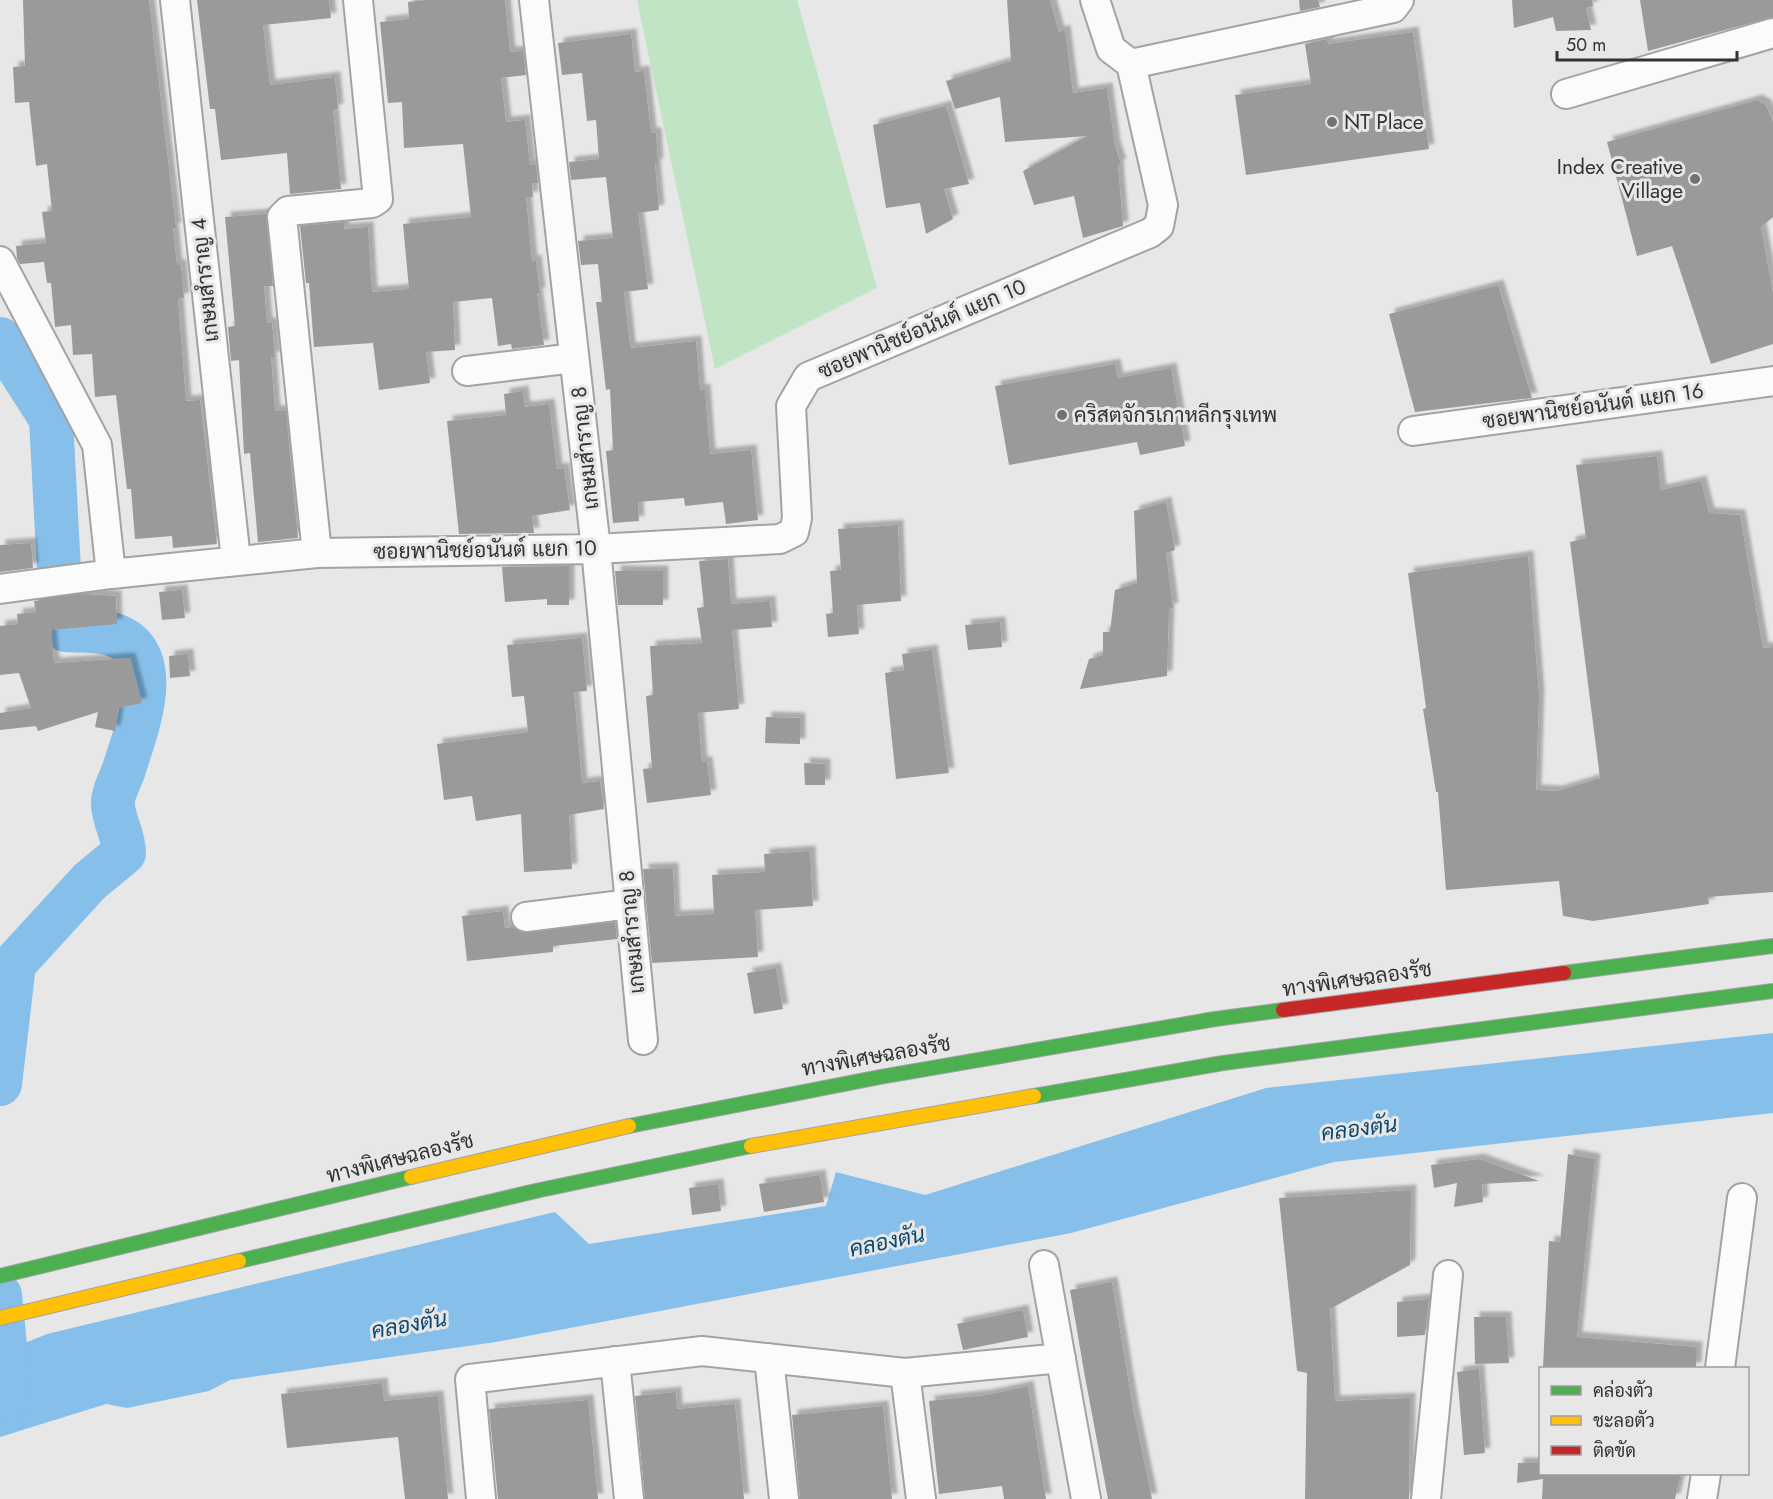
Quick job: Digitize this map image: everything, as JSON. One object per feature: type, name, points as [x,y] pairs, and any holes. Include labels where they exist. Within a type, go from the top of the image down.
[{"type":"highway","name":"ทางพิเศษฉลองรัช","points":[[0,1276],[547,1144],[813,1089],[1215,1019],[1773,946]]},
{"type":"highway","points":[[0,1318],[540,1190],[717,1152],[1223,1064],[1773,991]]},
{"type":"street","name":"เกษมสำราญ 4","points":[[175,0],[236,560]]},
{"type":"street","points":[[317,553],[282,217],[288,211],[372,203],[378,199],[358,0]]},
{"type":"street","name":"เกษมสำราญ 8","points":[[534,0],[596,549],[643,1040]]},
{"type":"street","points":[[1095,0],[1111,49],[1131,64],[1392,8],[1399,0]]},
{"type":"street","points":[[1566,94],[1773,33]]},
{"type":"street","name":"ซอยพานิชย์อนันต์ แยก 10","points":[[0,589],[100,575],[317,553],[596,549],[780,539],[794,532],[797,518],[791,406],[808,377],[1150,233],[1159,226],[1163,205],[1131,64]]},
{"type":"street","points":[[0,261],[97,445],[100,575]]},
{"type":"street","points":[[467,371],[574,358]]},
{"type":"street","name":"ซอยพานิชย์อนันต์ แยก 16","points":[[1413,431],[1773,381]]},
{"type":"street","points":[[526,917],[630,904]]},
{"type":"street","points":[[1720,1367],[1742,1198]]},
{"type":"street","points":[[1044,1265],[1086,1499]]},
{"type":"street","points":[[1426,1499],[1448,1275]]},
{"type":"street","points":[[481,1499],[470,1379],[702,1351],[905,1374],[1060,1358]]},
{"type":"street","points":[[769,1358],[784,1499]]},
{"type":"street","points":[[615,1361],[629,1499]]},
{"type":"street","points":[[905,1374],[921,1499]]},
{"type":"street","points":[[1702,1499],[1706,1475]]},
{"type":"green space","points":[[637,0],[797,0],[877,288],[715,369]]},
{"type":"water","name":"คลองตัน","points":[[1773,1033],[1773,1113],[1334,1162],[1071,1233],[496,1342],[230,1380],[209,1391],[127,1408],[106,1404],[0,1437],[0,1353],[47,1334],[555,1212],[589,1244],[826,1206],[836,1172],[925,1195],[1266,1088]]},
{"type":"building","points":[[23,0],[149,0],[176,228],[173,228],[177,265],[181,265],[184,298],[178,299],[186,401],[200,400],[217,544],[173,548],[172,536],[135,539],[131,489],[127,489],[116,395],[95,397],[92,354],[73,355],[71,325],[55,327],[51,283],[47,283],[44,262],[20,264],[17,258],[16,246],[46,243],[42,212],[52,211],[47,164],[36,166],[29,102],[15,103],[13,67],[25,66]]},
{"type":"building","points":[[197,0],[329,0],[331,18],[263,25],[270,85],[335,77],[338,109],[333,110],[341,189],[290,194],[287,153],[221,160],[215,109],[210,109]]},
{"type":"building","points":[[505,0],[510,52],[523,51],[526,75],[501,78],[506,122],[525,120],[530,165],[536,165],[538,183],[532,183],[533,197],[526,197],[532,261],[536,260],[540,293],[537,293],[544,345],[512,349],[511,344],[498,346],[492,298],[453,302],[455,350],[426,352],[430,383],[379,390],[373,343],[314,347],[309,283],[306,283],[300,226],[344,222],[344,229],[368,227],[372,292],[409,289],[403,224],[471,217],[463,144],[404,148],[402,102],[388,103],[380,22],[409,19],[408,2]]},
{"type":"building","points":[[1007,0],[1050,0],[1059,32],[1065,30],[1073,93],[1107,88],[1115,146],[1121,164],[1118,165],[1123,226],[1083,238],[1074,196],[1034,205],[1023,171],[1087,136],[1005,142],[1000,97],[955,109],[946,81],[1011,61]]},
{"type":"building","points":[[1299,0],[1318,0],[1320,7],[1300,11]]},
{"type":"building","points":[[1512,0],[1592,0],[1593,6],[1586,8],[1591,30],[1556,31],[1553,17],[1514,28]]},
{"type":"building","points":[[1640,0],[1773,0],[1773,17],[1648,51]]},
{"type":"building","name":"NT Place","points":[[1413,32],[1429,149],[1246,175],[1235,95],[1311,84],[1305,44],[1327,39],[1328,44]]},
{"type":"building","points":[[631,34],[635,72],[644,71],[651,133],[656,133],[658,164],[655,164],[659,210],[638,213],[648,289],[624,292],[630,345],[631,348],[696,341],[700,390],[705,389],[710,454],[751,450],[758,520],[726,524],[723,502],[685,506],[684,498],[638,502],[639,521],[613,523],[606,451],[613,450],[610,389],[606,390],[596,302],[602,302],[598,264],[581,265],[578,241],[613,238],[606,177],[571,180],[569,162],[599,159],[596,120],[587,121],[582,73],[562,75],[558,43]]},
{"type":"building","name":"Index Creative Village","points":[[1757,100],[1766,105],[1773,122],[1773,217],[1761,227],[1773,293],[1773,344],[1711,364],[1672,246],[1637,256],[1607,142]]},
{"type":"building","points":[[946,106],[969,184],[944,189],[953,219],[926,234],[920,203],[886,208],[873,125]]},
{"type":"building","points":[[266,214],[273,286],[264,286],[267,323],[272,323],[275,357],[271,357],[275,411],[286,411],[298,538],[258,542],[250,453],[244,454],[239,360],[231,361],[228,327],[235,326],[225,217]]},
{"type":"building","points":[[1498,285],[1532,398],[1415,412],[1389,314]]},
{"type":"building","name":"คริสตจักรเกาหลีกรุงเทพ","points":[[1115,364],[1118,378],[1171,368],[1185,446],[1140,455],[1137,442],[1009,465],[995,386]]},
{"type":"building","points":[[523,391],[525,407],[549,404],[557,469],[564,468],[570,510],[532,516],[534,533],[459,534],[447,421],[506,415],[504,394]]},
{"type":"building","points":[[1657,456],[1661,490],[1701,481],[1709,513],[1740,515],[1763,648],[1773,647],[1773,892],[1708,897],[1709,904],[1593,921],[1563,916],[1559,881],[1446,890],[1438,792],[1436,792],[1423,709],[1426,708],[1408,573],[1528,556],[1539,695],[1536,790],[1557,791],[1600,778],[1570,542],[1586,538],[1576,465]]},
{"type":"building","points":[[1166,502],[1175,550],[1166,553],[1173,608],[1169,609],[1167,676],[1080,689],[1089,659],[1103,655],[1103,632],[1110,632],[1115,590],[1137,583],[1134,511]]},
{"type":"building","points":[[898,525],[901,601],[857,605],[859,634],[828,637],[826,614],[833,613],[830,571],[841,570],[838,529]]},
{"type":"building","points":[[31,543],[33,568],[0,572],[0,545]]},
{"type":"building","points":[[728,559],[731,604],[770,601],[772,627],[732,630],[739,709],[698,713],[702,762],[707,762],[711,795],[647,803],[643,769],[652,768],[646,696],[653,695],[650,646],[702,643],[697,608],[704,607],[699,561]]},
{"type":"building","points":[[569,566],[569,605],[547,605],[547,599],[505,602],[502,567]]},
{"type":"building","points":[[615,571],[663,571],[663,605],[618,605]]},
{"type":"building","points":[[182,590],[185,618],[162,620],[159,592]]},
{"type":"building","points":[[85,594],[116,596],[117,624],[51,630],[54,663],[130,658],[142,703],[119,708],[115,731],[95,727],[98,712],[38,731],[36,726],[0,730],[0,713],[31,708],[19,673],[0,675],[0,626],[18,624],[17,614],[36,612],[34,601]]},
{"type":"building","points":[[1000,622],[1002,647],[968,650],[965,625]]},
{"type":"building","points":[[582,638],[587,691],[574,692],[582,783],[600,781],[604,809],[569,815],[572,869],[524,872],[521,814],[476,821],[472,796],[444,800],[437,744],[528,732],[524,696],[512,697],[507,645]]},
{"type":"building","points":[[932,650],[949,773],[896,779],[885,673],[904,670],[902,654]]},
{"type":"building","points":[[188,654],[190,676],[170,678],[169,656]]},
{"type":"building","points":[[766,717],[800,718],[800,744],[765,743]]},
{"type":"building","points":[[804,763],[825,764],[825,785],[805,785]]},
{"type":"building","points":[[810,851],[813,906],[755,910],[758,957],[652,963],[643,869],[673,868],[675,916],[714,914],[712,875],[765,872],[764,854]]},
{"type":"building","points":[[503,911],[505,928],[513,927],[520,932],[615,922],[617,939],[553,946],[553,952],[467,961],[462,916]]},
{"type":"building","points":[[776,968],[783,1009],[754,1014],[747,973]]},
{"type":"building","points":[[1568,1154],[1595,1159],[1577,1337],[1697,1347],[1696,1367],[1543,1367],[1549,1241],[1560,1242]]},
{"type":"building","points":[[1479,1159],[1539,1181],[1482,1184],[1483,1202],[1454,1207],[1457,1183],[1434,1188],[1431,1165]]},
{"type":"building","points":[[820,1175],[824,1202],[764,1212],[759,1184]]},
{"type":"building","points":[[718,1184],[721,1211],[692,1215],[689,1188]]},
{"type":"building","points":[[1411,1190],[1410,1265],[1330,1309],[1335,1401],[1410,1398],[1409,1499],[1305,1499],[1307,1373],[1297,1371],[1279,1198]]},
{"type":"building","points":[[1112,1282],[1133,1408],[1152,1499],[1108,1499],[1085,1377],[1070,1290]]},
{"type":"building","points":[[1429,1299],[1425,1335],[1397,1337],[1397,1302]]},
{"type":"building","points":[[1023,1310],[1028,1337],[963,1350],[957,1324]]},
{"type":"building","points":[[1474,1317],[1506,1317],[1509,1363],[1475,1364]]},
{"type":"building","points":[[1479,1369],[1485,1453],[1464,1455],[1457,1372]]},
{"type":"building","points":[[382,1383],[384,1401],[438,1396],[448,1499],[405,1499],[398,1437],[287,1448],[281,1394]]},
{"type":"building","points":[[1028,1386],[1046,1499],[1004,1499],[1002,1486],[939,1494],[929,1401],[986,1395]]},
{"type":"building","points":[[676,1392],[677,1409],[735,1404],[744,1499],[645,1499],[635,1396]]},
{"type":"building","points":[[588,1400],[598,1499],[498,1499],[489,1409]]},
{"type":"building","points":[[883,1406],[892,1499],[800,1499],[792,1415]]},
{"type":"building","points":[[1518,1463],[1539,1463],[1539,1475],[1681,1475],[1675,1499],[1542,1499],[1543,1479],[1517,1483]]},
{"type":"waterway","points":[[0,339],[51,419],[61,609],[66,630],[102,632],[127,641],[138,655],[144,672],[141,713],[113,800],[113,810],[124,853],[90,881],[14,964],[0,1084]]},
{"type":"waterway","points":[[0,1295],[10,1396]]},
{"type":"traffic: fast","points":[[1564,973],[1773,946]]},
{"type":"traffic: fast","points":[[1034,1096],[1223,1063],[1773,991]]},
{"type":"traffic: fast","points":[[629,1126],[880,1077],[1215,1019],[1283,1010]]},
{"type":"traffic: fast","points":[[239,1261],[540,1190],[751,1146]]},
{"type":"traffic: fast","points":[[0,1276],[411,1177]]},
{"type":"traffic: slow","points":[[751,1146],[1034,1096]]},
{"type":"traffic: slow","points":[[411,1177],[629,1126]]},
{"type":"traffic: slow","points":[[0,1318],[239,1261]]},
{"type":"traffic: jam","points":[[1283,1010],[1564,973]]},
{"type":"place","name":"NT Place","points":[[1332,122]]},
{"type":"place","name":"Index Creative Village","points":[[1695,179]]},
{"type":"place","name":"คริสตจักรเกาหลีกรุงเทพ","points":[[1062,415]]}]
